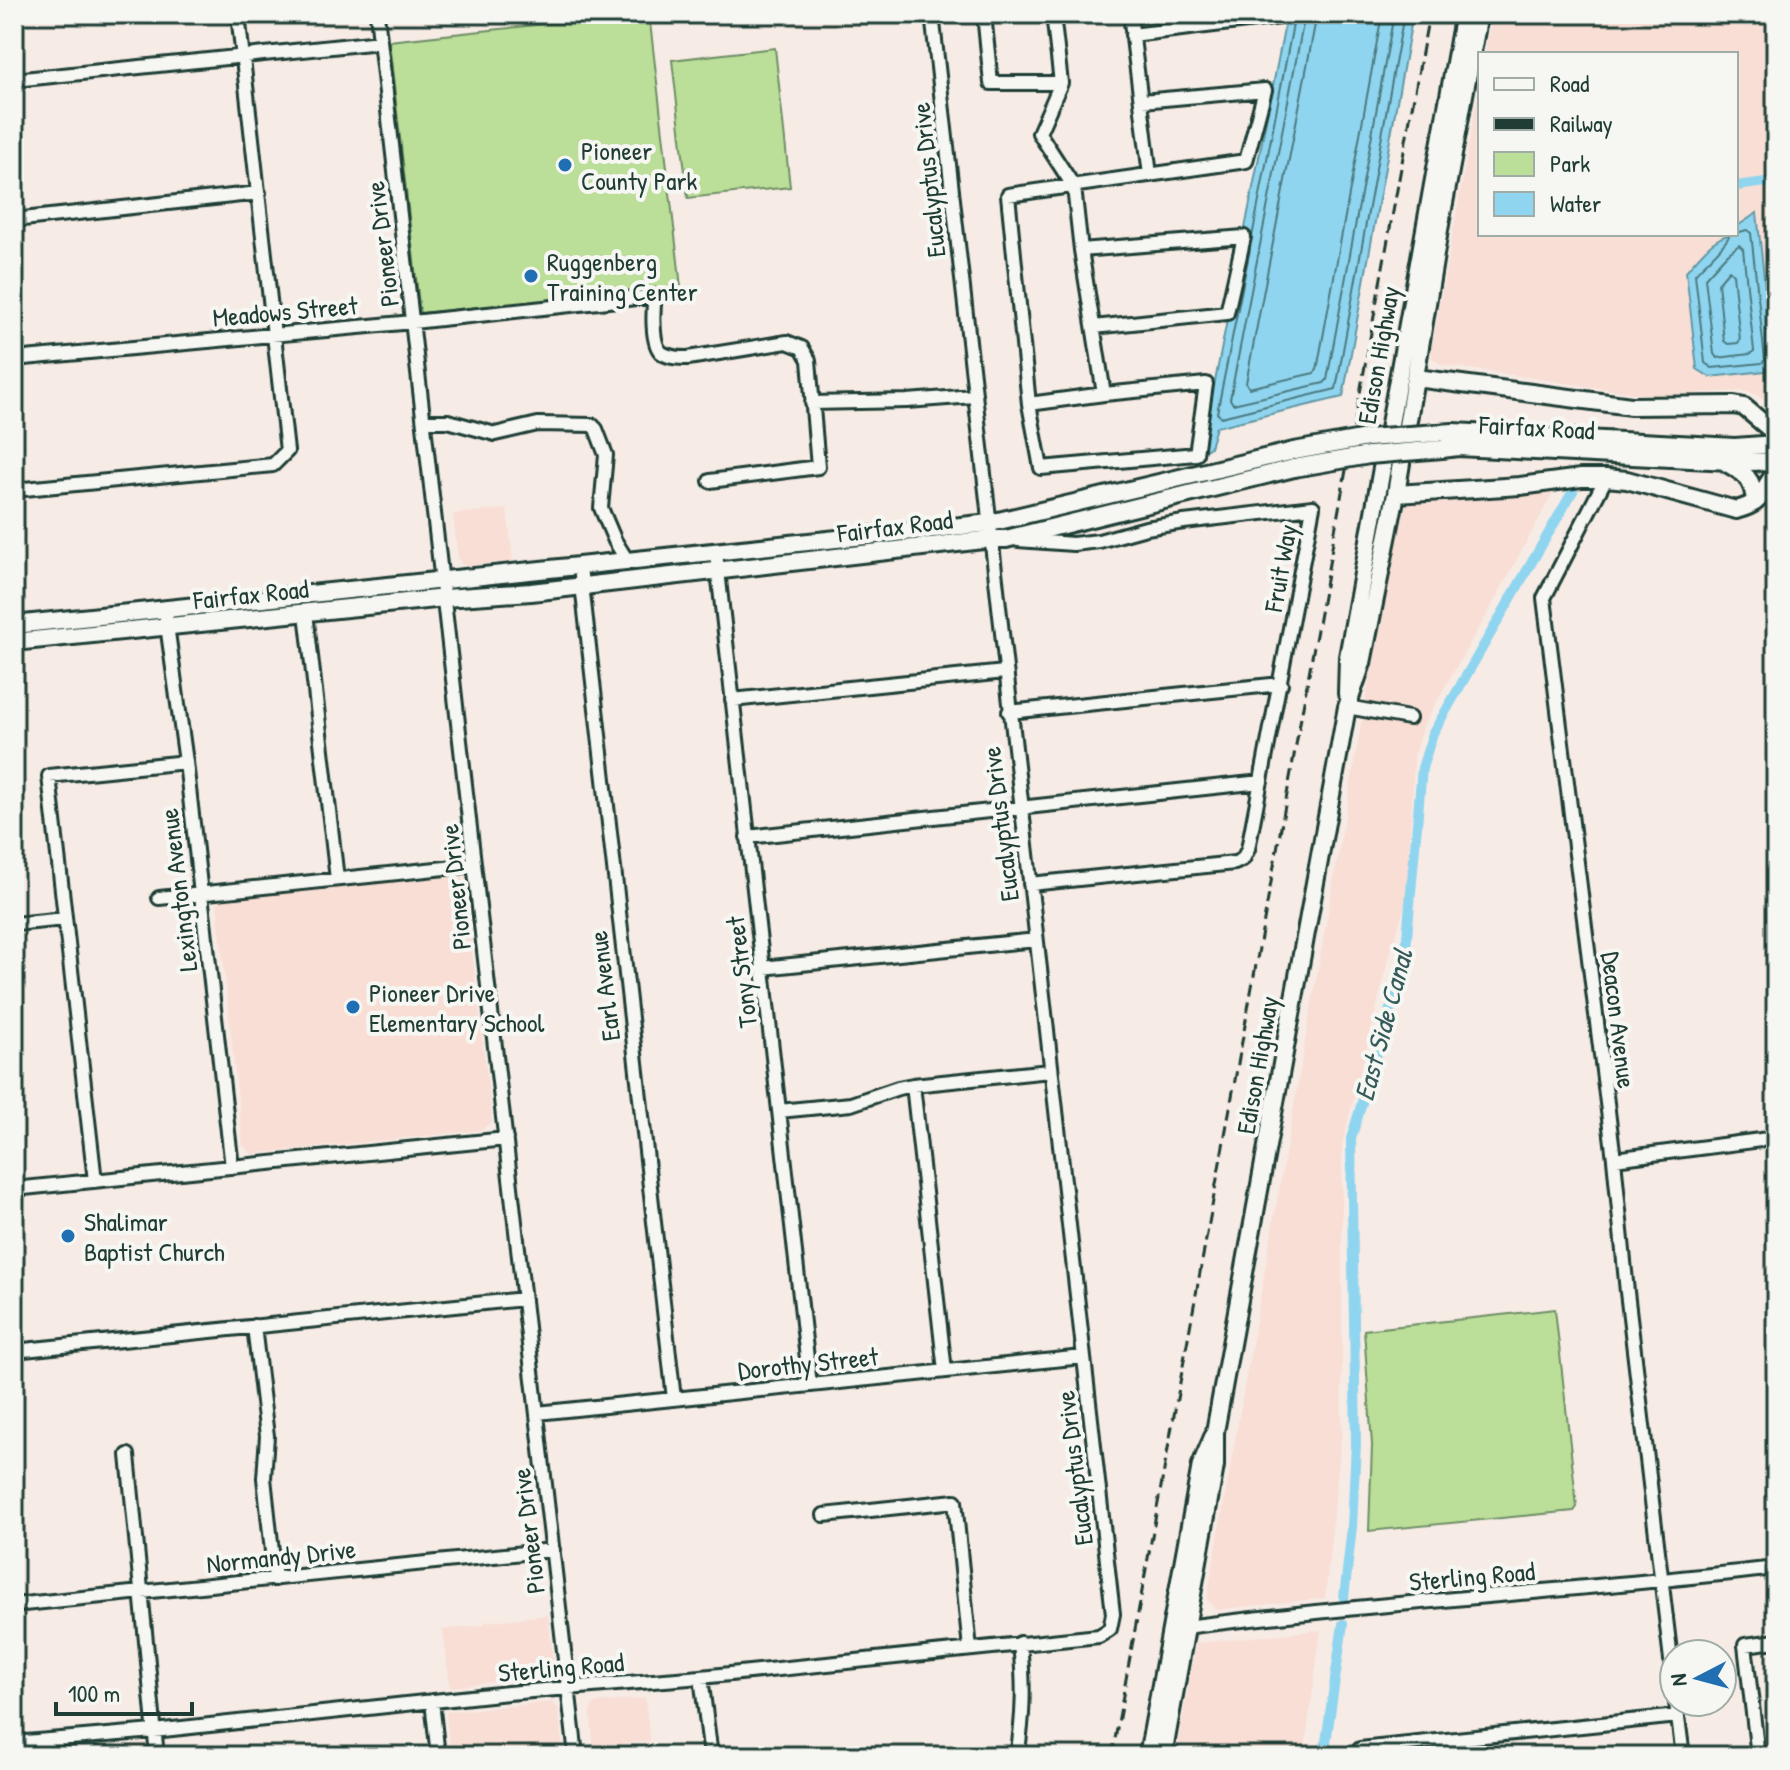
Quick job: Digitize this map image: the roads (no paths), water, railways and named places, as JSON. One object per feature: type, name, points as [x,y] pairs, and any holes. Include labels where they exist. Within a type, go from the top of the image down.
[{"type":"main road","name":"Edison Highway","points":[[1148,1756],[1215,1466],[1215,1432],[1347,707],[1362,663],[1396,494],[1439,230],[1477,25],[1473,14],[1462,24],[1348,657],[1347,707]]},
{"type":"main road","points":[[1416,378],[1631,406],[1734,405],[1744,407],[1776,434]]},
{"type":"main road","points":[[1741,447],[1753,416]]},
{"type":"main road","name":"Fairfax Road","points":[[14,642],[581,587],[996,534],[1294,459],[1369,455],[1440,441],[1453,432],[1741,447],[1776,444]]},
{"type":"main road","name":"Fairfax Road","points":[[1440,441],[1458,447],[1776,461]]},
{"type":"main road","points":[[1725,461],[1748,476],[1755,502]]},
{"type":"main road","points":[[1396,494],[1606,478],[1627,480],[1736,510],[1748,507],[1762,497],[1769,480],[1776,473]]},
{"type":"main road","name":"Fairfax Road","points":[[14,625],[716,553],[996,534]]},
{"type":"main road","name":"Edison Highway","points":[[1163,1756],[1179,1628]]},
{"type":"street","points":[[14,490],[273,465],[287,451],[238,14]]},
{"type":"street","name":"Pioneer Drive","points":[[377,14],[576,1756]]},
{"type":"street","name":"Eucalyptus Drive","points":[[932,14],[974,396],[996,534],[1009,712],[1113,1614],[1110,1629]]},
{"type":"street","points":[[984,14],[991,83],[1061,83]]},
{"type":"street","points":[[1053,14],[1061,83],[1039,133],[1074,187],[1104,394]]},
{"type":"street","points":[[1130,14],[1150,175]]},
{"type":"street","points":[[1132,35],[1280,17],[1281,14]]},
{"type":"street","points":[[14,80],[380,42]]},
{"type":"street","points":[[1029,404],[1206,384],[1196,454],[1041,468],[1029,404],[1008,195],[1246,161],[1265,90],[1142,101]]},
{"type":"street","points":[[14,220],[259,193]]},
{"type":"street","points":[[1081,250],[1244,237],[1227,313],[1094,327]]},
{"type":"street","name":"Meadows Street","points":[[14,359],[655,296],[654,324],[658,349],[672,357],[688,358],[787,342],[802,348],[809,360],[812,403]]},
{"type":"street","points":[[710,481],[818,467],[812,403],[974,396]]},
{"type":"street","points":[[425,421],[448,421],[495,434],[538,424],[592,425],[606,455],[601,508],[628,562]]},
{"type":"street","name":"Deacon Avenue","points":[[1606,478],[1544,598],[1614,1159],[1668,1638]]},
{"type":"street","name":"Fruit Way","points":[[996,534],[1073,544],[1184,522],[1313,507],[1281,684],[1248,849],[1243,859],[1235,863],[1030,884]]},
{"type":"street","name":"Tony Street","points":[[716,553],[810,1385]]},
{"type":"street","name":"Earl Avenue","points":[[580,567],[674,1399]]},
{"type":"street","name":"Lexington Avenue","points":[[165,609],[186,762],[232,1167]]},
{"type":"street","points":[[306,613],[337,879]]},
{"type":"street","points":[[732,700],[1005,672]]},
{"type":"street","points":[[1009,712],[1281,684]]},
{"type":"street","points":[[1347,707],[1409,718]]},
{"type":"street","points":[[95,1181],[49,776],[186,762]]},
{"type":"street","points":[[747,837],[1261,782]]},
{"type":"street","points":[[159,898],[474,865]]},
{"type":"street","points":[[14,924],[65,919]]},
{"type":"street","points":[[762,968],[1036,940]]},
{"type":"street","points":[[779,1111],[851,1104],[913,1085],[1050,1071]]},
{"type":"street","points":[[913,1085],[945,1371]]},
{"type":"street","points":[[1614,1159],[1776,1138]]},
{"type":"street","points":[[14,1189],[506,1139]]},
{"type":"street","points":[[14,1351],[524,1299]]},
{"type":"street","points":[[254,1326],[267,1436],[264,1478],[275,1579]]},
{"type":"street","name":"Dorothy Street","points":[[537,1413],[1083,1357]]},
{"type":"street","points":[[128,1455],[157,1756]]},
{"type":"street","points":[[824,1515],[955,1501],[970,1649]]},
{"type":"street","name":"Normandy Drive","points":[[14,1605],[553,1550]]},
{"type":"street","name":"Sterling Road","points":[[1179,1628],[1776,1568]]},
{"type":"street","name":"Sterling Road","points":[[14,1743],[1099,1636],[1110,1629]]},
{"type":"street","points":[[1758,1756],[1745,1645],[1776,1641]]},
{"type":"street","points":[[1017,1756],[1024,1705],[1020,1643]]},
{"type":"street","points":[[701,1677],[711,1756]]},
{"type":"street","points":[[432,1701],[438,1756]]},
{"type":"street","points":[[1360,1749],[1658,1711]]},
{"type":"street","points":[[1678,1718],[1683,1756]]},
{"type":"water","points":[[1287,14],[1413,14],[1343,397],[1216,427],[1210,447],[1201,453]]},
{"type":"water","points":[[1757,213],[1774,370],[1710,377],[1697,369],[1686,271],[1714,242],[1726,236],[1738,236],[1738,226]]},
{"type":"waterway","name":"East Side Canal","points":[[1738,186],[1766,182],[1776,184]]},
{"type":"waterway","name":"East Side Canal","points":[[1344,1598],[1352,1527],[1356,1443],[1351,1139],[1405,960],[1422,768],[1433,733],[1573,491]]},
{"type":"waterway","name":"East Side Canal","points":[[1324,1756],[1343,1624]]},
{"type":"railway","points":[[1112,1756],[1429,14]]},
{"type":"place","name":"Pioneer County Park","points":[[565,165]]},
{"type":"place","name":"Ruggenberg Training Center","points":[[531,276]]},
{"type":"place","name":"Pioneer Drive Elementary School","points":[[353,1007]]},
{"type":"place","name":"Shalimar Baptist Church","points":[[68,1236]]}]
